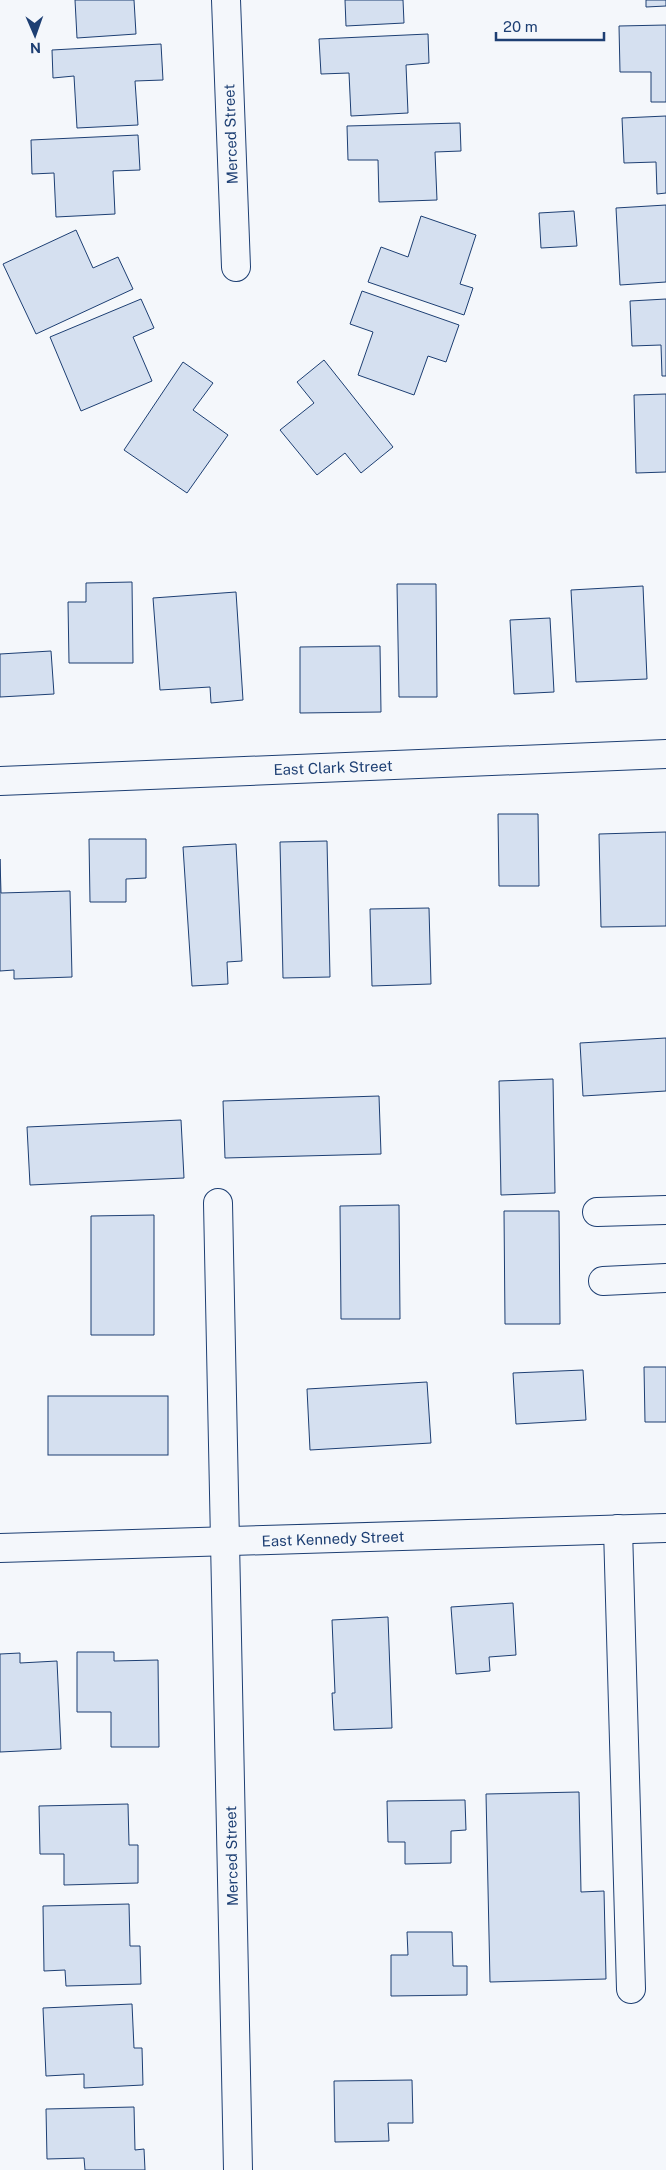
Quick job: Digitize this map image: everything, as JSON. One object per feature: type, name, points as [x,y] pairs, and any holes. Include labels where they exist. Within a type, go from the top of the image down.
[{"type":"street","name":"Merced Street","points":[[226,0],[236,267]]},
{"type":"street","name":"East Clark Street","points":[[0,782],[666,754]]},
{"type":"street","name":"Merced Street","points":[[218,1204],[238,2170]]},
{"type":"street","points":[[597,1212],[666,1210]]},
{"type":"street","points":[[603,1281],[666,1278]]},
{"type":"street","name":"East Kennedy Street","points":[[0,1548],[666,1528]]},
{"type":"street","points":[[618,1530],[631,1989]]},
{"type":"building","points":[[75,0],[134,0],[136,34],[77,38]]},
{"type":"building","points":[[345,0],[403,0],[404,23],[346,26]]},
{"type":"building","points":[[646,0],[666,0],[666,6],[646,7]]},
{"type":"building","points":[[666,25],[666,102],[651,102],[651,72],[620,72],[619,26]]},
{"type":"building","points":[[428,34],[429,63],[406,65],[408,113],[351,116],[349,73],[321,74],[319,39]]},
{"type":"building","points":[[161,44],[163,80],[135,81],[138,125],[77,128],[74,76],[53,78],[52,50]]},
{"type":"building","points":[[666,116],[666,193],[657,194],[656,162],[624,163],[622,118]]},
{"type":"building","points":[[460,123],[461,151],[435,152],[437,200],[379,202],[378,160],[348,160],[347,126]]},
{"type":"building","points":[[138,135],[140,170],[113,171],[115,214],[56,217],[54,173],[32,174],[31,140]]},
{"type":"building","points":[[666,205],[666,282],[620,285],[616,208]]},
{"type":"building","points":[[574,211],[577,246],[541,248],[539,213]]},
{"type":"building","points":[[421,216],[476,235],[460,284],[473,288],[464,315],[368,282],[381,247],[408,257]]},
{"type":"building","points":[[76,230],[93,268],[118,257],[133,289],[36,334],[3,264]]},
{"type":"building","points":[[362,291],[459,325],[446,362],[428,356],[414,395],[358,375],[373,332],[350,324]]},
{"type":"building","points":[[141,299],[154,328],[133,337],[152,381],[81,411],[50,337]]},
{"type":"building","points":[[666,299],[666,376],[662,376],[661,345],[632,346],[630,301]]},
{"type":"building","points":[[324,360],[393,447],[361,473],[345,453],[317,475],[280,430],[314,403],[297,382]]},
{"type":"building","points":[[183,362],[213,383],[193,410],[228,435],[187,493],[124,450]]},
{"type":"building","points":[[666,394],[666,472],[636,473],[634,395]]},
{"type":"building","points":[[132,582],[133,663],[69,663],[68,602],[86,602],[86,583]]},
{"type":"building","points":[[397,584],[436,584],[437,697],[399,697]]},
{"type":"building","points":[[643,586],[647,679],[576,682],[571,590]]},
{"type":"building","points":[[236,592],[243,700],[211,703],[210,687],[160,690],[153,598]]},
{"type":"building","points":[[550,618],[554,692],[514,694],[510,620]]},
{"type":"building","points":[[380,646],[381,712],[300,713],[300,647]]},
{"type":"building","points":[[51,651],[54,694],[0,697],[0,654]]},
{"type":"building","points":[[498,814],[538,814],[539,886],[499,886]]},
{"type":"building","points":[[666,832],[666,926],[601,927],[599,834]]},
{"type":"building","points":[[89,839],[146,839],[146,878],[126,879],[126,902],[90,902]]},
{"type":"building","points":[[327,841],[330,977],[283,978],[280,842]]},
{"type":"building","points":[[236,844],[242,961],[227,962],[228,984],[192,986],[183,847]]},
{"type":"building","points":[[0,859],[1,893],[70,891],[72,977],[14,979],[14,970],[0,971]]},
{"type":"building","points":[[429,908],[431,984],[372,986],[370,909]]},
{"type":"building","points":[[666,1038],[666,1091],[583,1096],[580,1043]]},
{"type":"building","points":[[553,1079],[555,1193],[501,1195],[499,1081]]},
{"type":"building","points":[[379,1096],[381,1154],[225,1158],[223,1101]]},
{"type":"building","points":[[181,1120],[184,1178],[30,1185],[27,1127]]},
{"type":"building","points":[[399,1205],[400,1319],[341,1319],[340,1206]]},
{"type":"building","points":[[504,1211],[559,1211],[560,1324],[505,1324]]},
{"type":"building","points":[[154,1215],[154,1335],[91,1335],[91,1216]]},
{"type":"building","points":[[644,1367],[666,1367],[666,1422],[645,1422]]},
{"type":"building","points":[[583,1370],[586,1420],[516,1424],[513,1373]]},
{"type":"building","points":[[427,1382],[431,1443],[310,1450],[307,1389]]},
{"type":"building","points":[[48,1396],[168,1396],[168,1455],[48,1455]]},
{"type":"building","points":[[513,1603],[516,1655],[489,1657],[490,1671],[456,1674],[451,1607]]},
{"type":"building","points":[[388,1617],[392,1728],[334,1730],[332,1693],[335,1693],[332,1620]]},
{"type":"building","points":[[77,1652],[114,1652],[114,1661],[158,1660],[159,1747],[111,1747],[111,1712],[77,1712]]},
{"type":"building","points":[[20,1653],[20,1663],[57,1661],[61,1749],[0,1752],[0,1654]]},
{"type":"building","points":[[579,1792],[581,1892],[604,1891],[606,1979],[490,1982],[486,1794]]},
{"type":"building","points":[[465,1800],[466,1830],[451,1831],[451,1863],[405,1864],[405,1842],[388,1842],[387,1801]]},
{"type":"building","points":[[128,1804],[129,1845],[138,1845],[138,1883],[64,1885],[64,1854],[40,1854],[39,1806]]},
{"type":"building","points":[[129,1904],[130,1946],[140,1946],[141,1984],[66,1986],[65,1970],[44,1971],[43,1906]]},
{"type":"building","points":[[407,1932],[452,1932],[453,1966],[467,1966],[467,1995],[391,1996],[391,1955],[408,1955]]},
{"type":"building","points":[[132,2004],[134,2048],[142,2048],[143,2085],[84,2088],[84,2074],[46,2076],[43,2008]]},
{"type":"building","points":[[412,2080],[413,2123],[388,2123],[389,2141],[335,2142],[334,2081]]},
{"type":"building","points":[[134,2107],[135,2150],[144,2149],[145,2170],[85,2170],[84,2158],[47,2159],[46,2109]]}]
